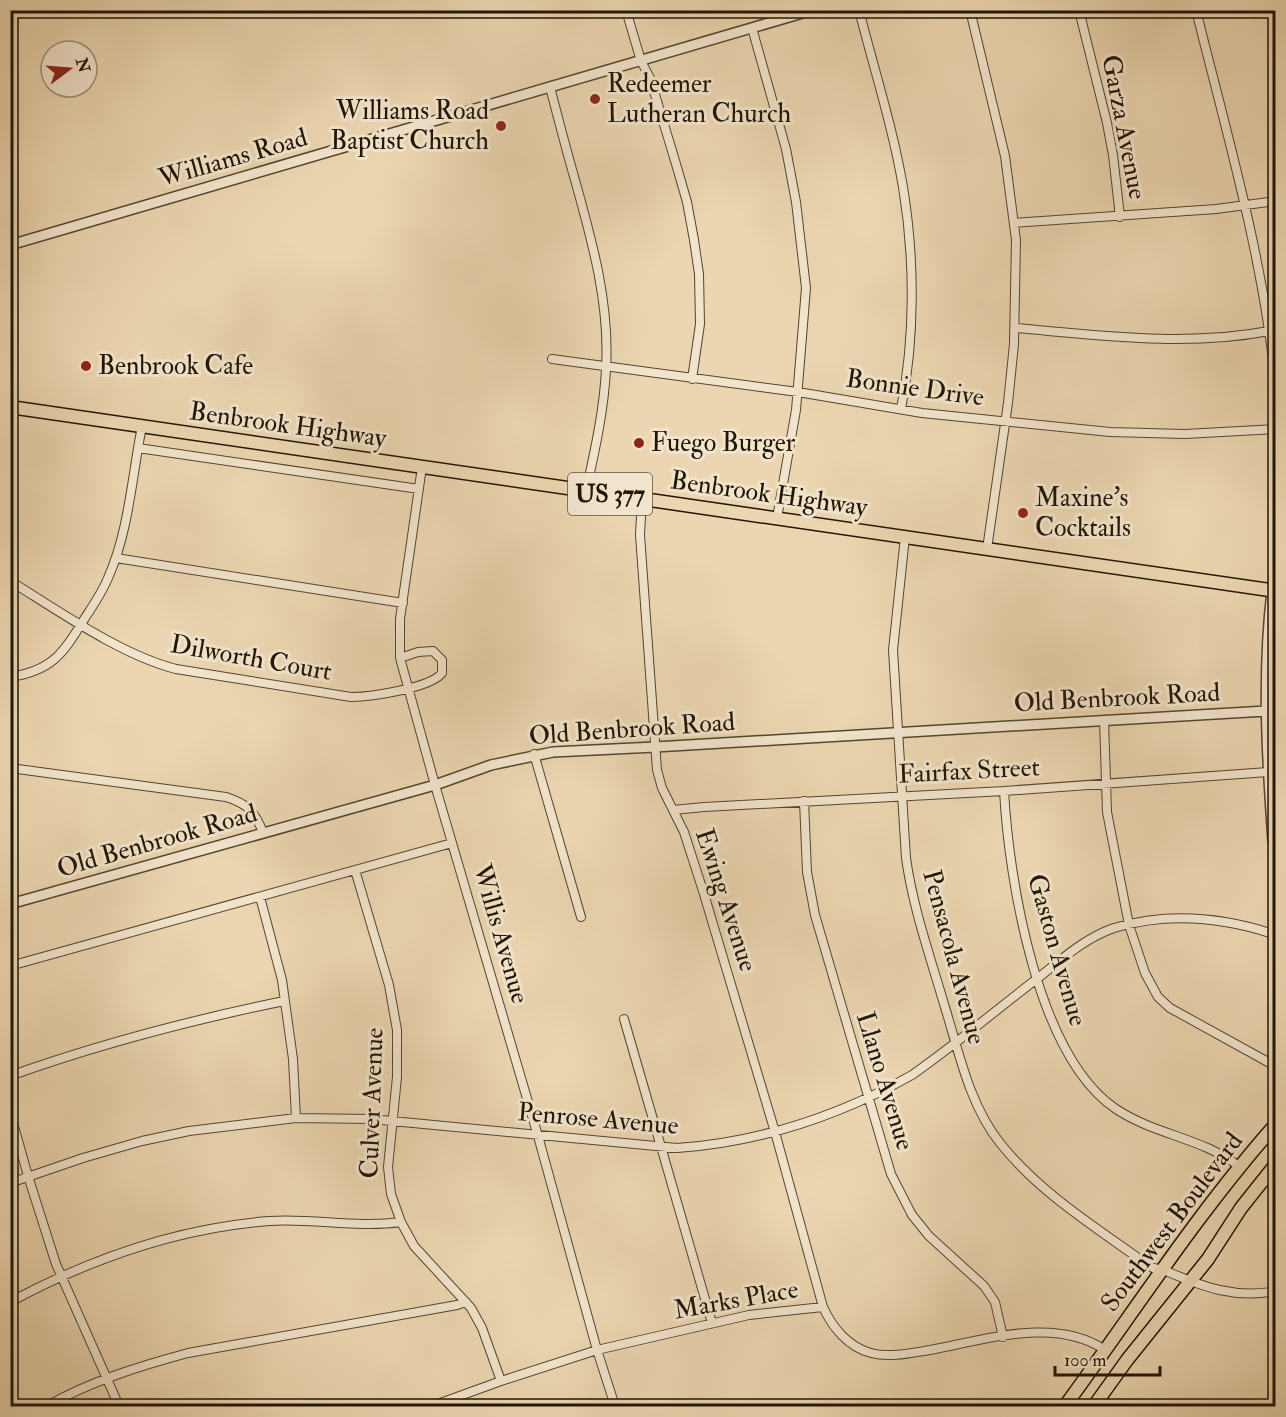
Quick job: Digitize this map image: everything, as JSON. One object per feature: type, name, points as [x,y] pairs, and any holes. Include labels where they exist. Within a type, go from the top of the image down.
[{"type":"main road","name":"Benbrook Highway","points":[[10,407],[1274,592]]},
{"type":"main road","name":"Southwest Boulevard","points":[[1065,1407],[1163,1269],[1239,1167],[1275,1124]]},
{"type":"main road","name":"Southwest Boulevard","points":[[1094,1407],[1127,1360],[1208,1259],[1241,1208],[1275,1164]]},
{"type":"street","points":[[626,10],[640,61],[650,78],[670,143],[687,202],[694,240],[699,274],[700,324],[692,379]]},
{"type":"street","name":"Williams Road","points":[[10,244],[640,61],[795,13],[813,10]]},
{"type":"street","points":[[859,10],[898,165],[909,225],[910,341],[907,380],[901,409]]},
{"type":"street","points":[[970,10],[1005,156],[1016,240],[1015,328],[987,549]]},
{"type":"street","name":"Garza Avenue","points":[[1078,10],[1107,123],[1120,217]]},
{"type":"street","points":[[1196,10],[1245,205],[1269,331],[1275,388]]},
{"type":"street","points":[[752,28],[786,149],[806,288],[798,392],[777,518]]},
{"type":"street","points":[[550,87],[593,248],[601,287],[606,367],[601,422],[586,491]]},
{"type":"street","points":[[1014,223],[1216,209],[1275,201]]},
{"type":"street","points":[[1015,328],[1184,339],[1247,335],[1269,331]]},
{"type":"street","name":"Bonnie Drive","points":[[552,359],[798,392],[901,409],[1005,421],[1137,433],[1185,434],[1275,429]]},
{"type":"street","points":[[10,677],[26,674],[50,663],[70,644],[108,579],[122,539],[142,426]]},
{"type":"street","points":[[138,448],[419,489]]},
{"type":"street","name":"Willis Avenue","points":[[422,467],[402,603],[400,658],[615,1407]]},
{"type":"street","name":"Ewing Avenue","points":[[642,499],[640,534],[657,770],[684,832],[704,894],[775,1132],[823,1306]]},
{"type":"street","points":[[1275,527],[1268,772],[1275,849]]},
{"type":"street","name":"Pensacola Avenue","points":[[905,537],[893,650],[910,883],[919,921],[966,1078],[993,1134],[1032,1179],[1153,1268],[1163,1269],[1189,1282]]},
{"type":"street","points":[[116,558],[402,603]]},
{"type":"street","name":"Dilworth Court","points":[[10,581],[81,625],[157,664],[176,669],[351,696],[381,695],[440,676],[443,665],[438,654],[433,651],[418,652],[400,658]]},
{"type":"street","name":"Old Benbrook Road","points":[[10,904],[435,785],[491,765],[534,754],[1271,710]]},
{"type":"street","points":[[1104,720],[1107,812],[1130,925],[1144,973],[1158,997],[1170,1008],[1268,1062],[1275,1069]]},
{"type":"street","points":[[534,754],[581,917]]},
{"type":"street","points":[[10,768],[226,797],[250,808],[263,832]]},
{"type":"street","name":"Fairfax Street","points":[[673,810],[1004,791],[1268,772]]},
{"type":"street","name":"Gaston Avenue","points":[[1004,791],[1006,830],[1025,933],[1038,978],[1064,1046],[1088,1082],[1115,1108],[1139,1122],[1200,1144],[1239,1167]]},
{"type":"street","name":"Llano Avenue","points":[[804,801],[807,872],[815,915],[891,1174],[912,1215],[929,1236],[984,1286],[996,1302],[1003,1337]]},
{"type":"street","points":[[10,966],[452,843]]},
{"type":"street","name":"Culver Avenue","points":[[355,870],[395,1010],[397,1077],[392,1120],[389,1180],[391,1194],[401,1222],[414,1246],[466,1302],[482,1328],[501,1381]]},
{"type":"street","points":[[260,897],[277,960],[284,1001],[293,1059],[296,1118]]},
{"type":"street","name":"Penrose Avenue","points":[[10,1183],[142,1141],[189,1131],[296,1118],[392,1120],[662,1147],[714,1146],[775,1132],[825,1116],[868,1098],[912,1075],[1073,950],[1113,929],[1169,918],[1208,919],[1231,922],[1275,935]]},
{"type":"street","points":[[10,1076],[42,1064],[142,1035],[284,1001]]},
{"type":"street","points":[[624,1019],[712,1323]]},
{"type":"street","points":[[10,1112],[28,1176],[61,1276],[119,1407]]},
{"type":"street","points":[[10,1302],[61,1276],[157,1242],[220,1228],[268,1221],[299,1220],[362,1224],[401,1222]]},
{"type":"street","points":[[1189,1282],[1234,1294],[1275,1291]]},
{"type":"street","points":[[47,1407],[107,1379],[188,1353],[466,1302]]},
{"type":"street","name":"Marks Place","points":[[432,1407],[501,1381],[597,1350],[749,1315],[823,1306],[829,1320],[842,1336],[861,1350],[873,1353],[912,1353],[1023,1332],[1046,1331],[1075,1336],[1105,1350]]},
{"type":"place","name":"Redeemer Lutheran Church","points":[[595,99]]},
{"type":"place","name":"Williams Road Baptist Church","points":[[501,126]]},
{"type":"place","name":"Benbrook Cafe","points":[[86,366]]},
{"type":"place","name":"Fuego Burger","points":[[639,443]]},
{"type":"place","name":"Maxine's Cocktails","points":[[1023,513]]}]
